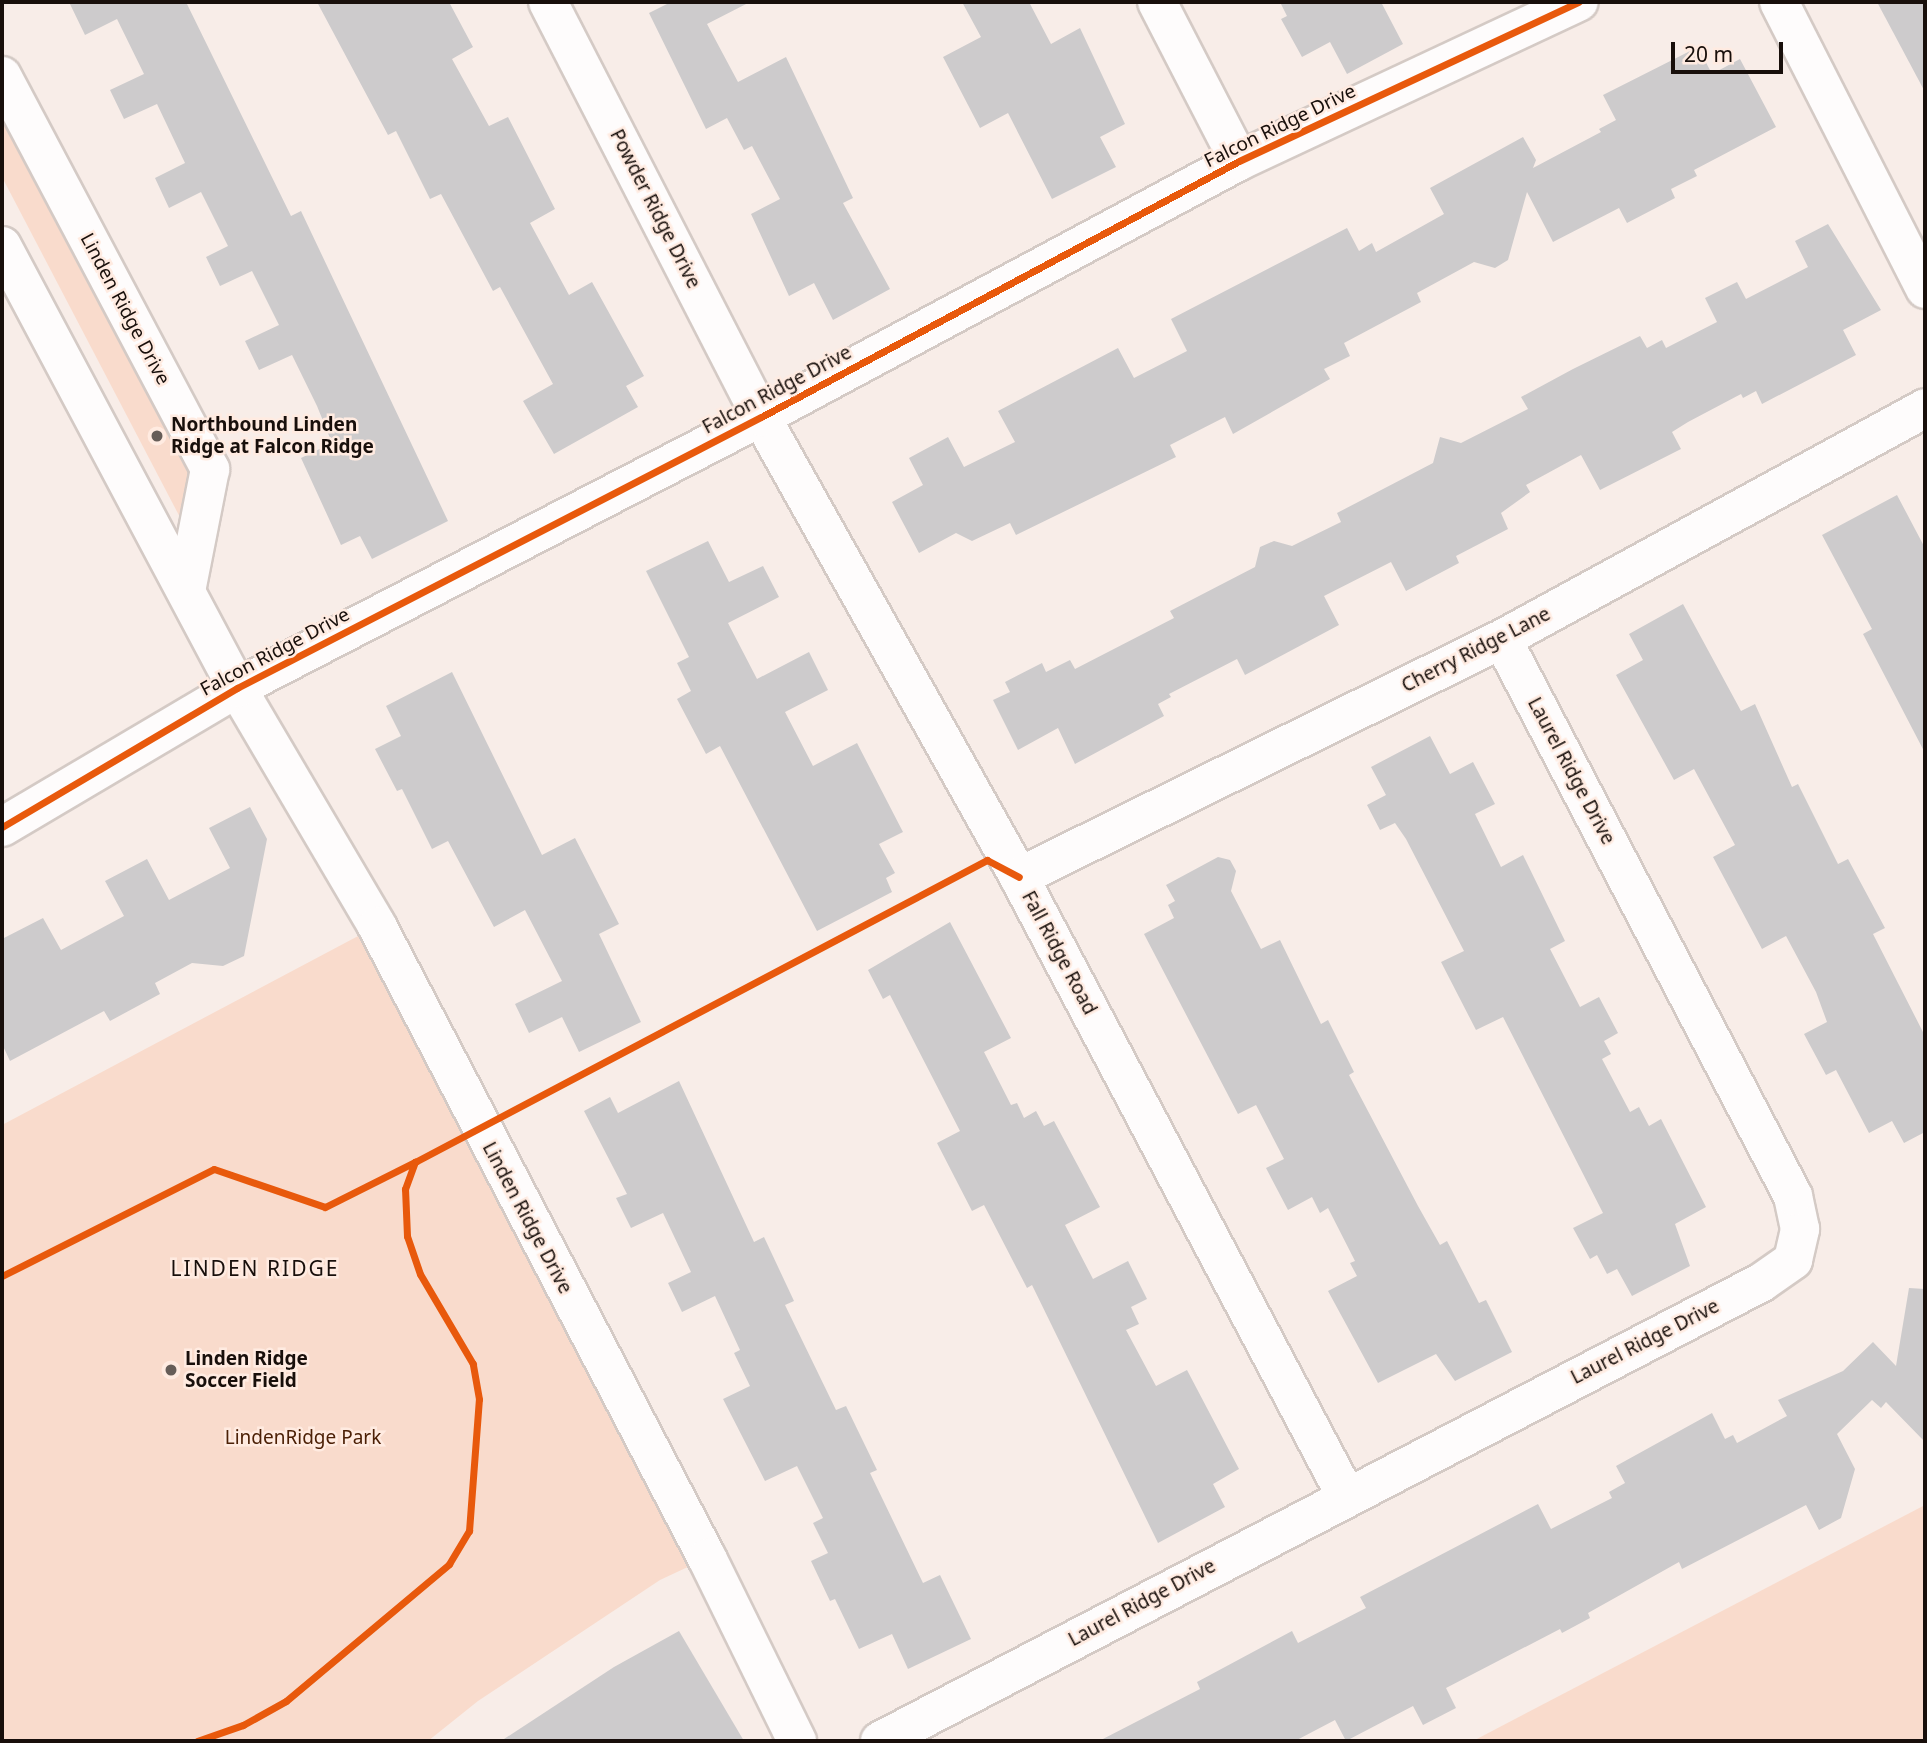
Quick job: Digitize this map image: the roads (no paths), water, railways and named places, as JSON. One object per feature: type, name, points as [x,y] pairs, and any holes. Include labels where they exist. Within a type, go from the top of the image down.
[{"type":"street","name":"Powder Ridge Drive","points":[[548,2],[761,417]]},
{"type":"street","points":[[1157,2],[1239,161]]},
{"type":"street","name":"Falcon Ridge Drive","points":[[2,827],[237,688],[761,417],[1239,161],[1579,2]]},
{"type":"street","points":[[1779,2],[1925,289]]},
{"type":"street","name":"Linden Ridge Drive","points":[[2,76],[210,469],[186,591]]},
{"type":"street","name":"Linden Ridge Drive","points":[[2,246],[237,688],[377,926],[797,1741]]},
{"type":"street","name":"Cherry Ridge Lane","points":[[1019,877],[1502,639],[1925,408]]},
{"type":"street","name":"Fall Ridge Road","points":[[761,417],[1019,877],[1346,1496]]},
{"type":"street","name":"Laurel Ridge Drive","points":[[880,1741],[1346,1496],[1762,1282],[1793,1260],[1800,1229],[1793,1196],[1502,639]]},
{"type":"place","name":"Northbound Linden Ridge at Falcon Ridge","points":[[157,436]]},
{"type":"place","name":"Linden Ridge Soccer Field","points":[[171,1370]]},
{"type":"district","name":"LINDEN RIDGE","points":[[255,1268]]},
{"type":"park label","name":"LindenRidge Park","points":[[303,1438]]}]
